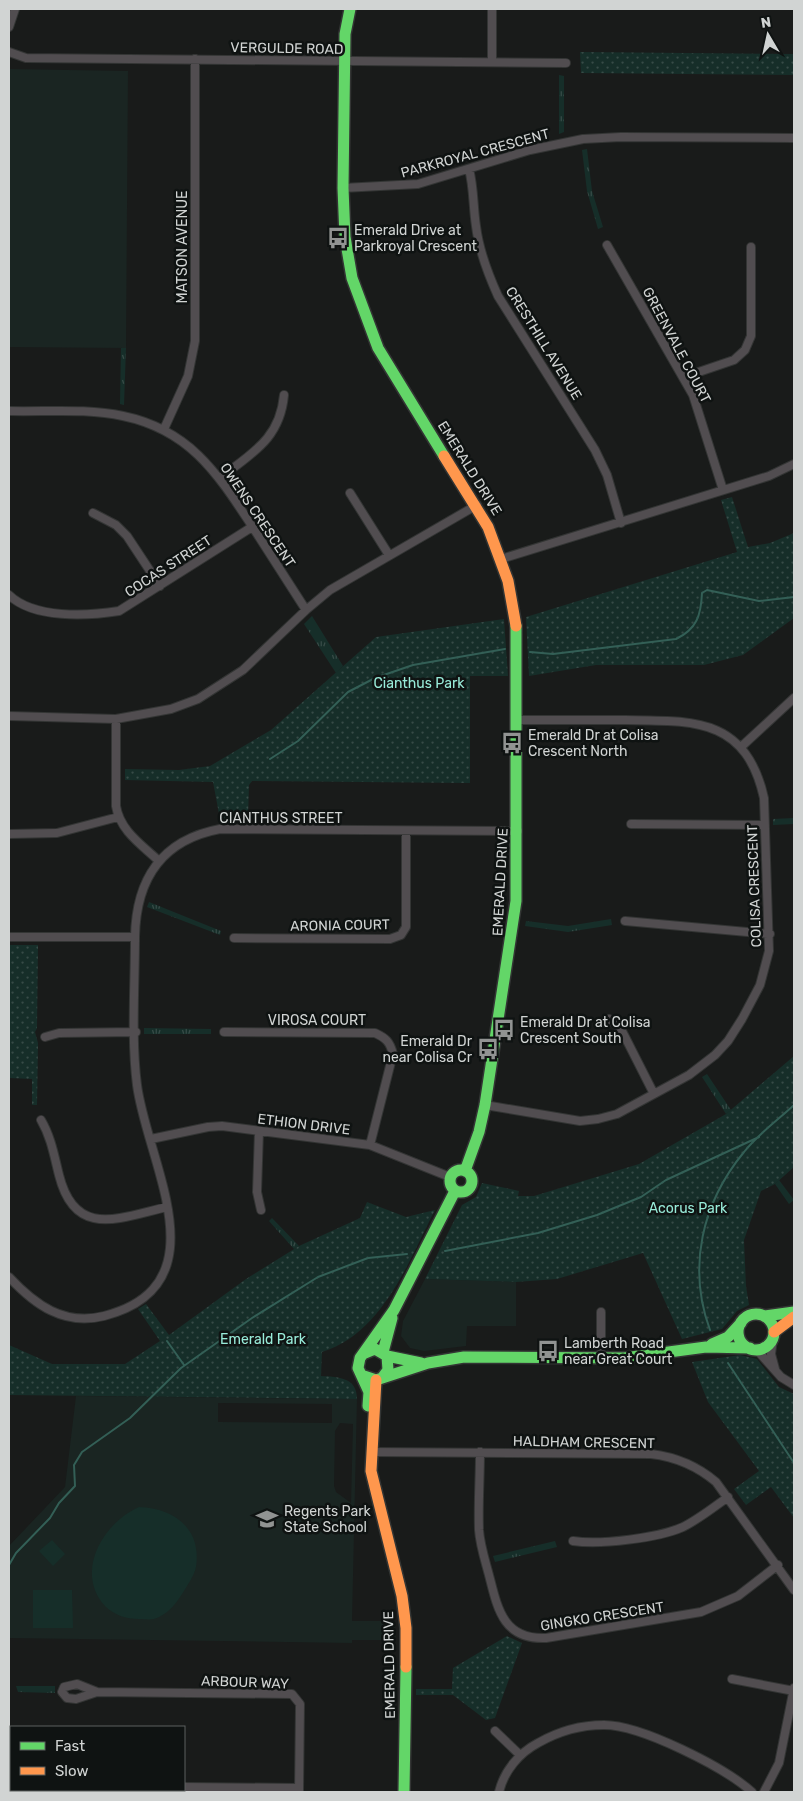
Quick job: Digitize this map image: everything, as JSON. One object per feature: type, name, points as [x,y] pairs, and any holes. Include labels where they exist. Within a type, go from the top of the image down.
[{"type":"main road","name":"EMERALD DRIVE","points":[[350,9],[345,34],[342,188],[348,262],[365,318],[386,362],[488,527],[508,581],[517,631],[518,832],[514,923],[485,1105],[479,1132],[465,1171]]},
{"type":"main road","points":[[465,1171],[472,1179],[471,1186],[466,1192],[455,1192],[450,1184],[450,1177],[455,1172],[465,1171]]},
{"type":"main road","name":"EMERALD DRIVE","points":[[404,1792],[404,1612],[375,1494],[368,1428],[369,1392],[358,1363],[394,1310],[455,1192]]},
{"type":"main road","name":"EMERALD DRIVE","points":[[371,1452],[379,1379],[389,1365],[385,1354],[394,1310]]},
{"type":"main road","points":[[706,1347],[728,1337],[749,1315],[765,1316],[794,1312]]},
{"type":"main road","points":[[765,1316],[772,1322],[774,1336]]},
{"type":"main road","points":[[364,1376],[379,1379],[449,1359],[481,1357],[600,1358],[651,1356],[706,1347],[737,1346],[753,1349],[766,1347],[774,1336],[794,1317]]},
{"type":"main road","points":[[741,1322],[739,1337],[753,1349]]},
{"type":"main road","points":[[363,1354],[375,1349],[404,1361],[428,1364]]},
{"type":"street","points":[[9,27],[15,9]]},
{"type":"street","points":[[492,9],[492,62]]},
{"type":"street","name":"VERGULDE ROAD","points":[[9,52],[26,58],[566,63]]},
{"type":"street","name":"MATSON AVENUE","points":[[164,429],[188,376],[194,341],[195,59]]},
{"type":"street","name":"PARKROYAL CRESCENT","points":[[342,188],[418,184],[530,150],[584,139],[621,137],[794,138]]},
{"type":"street","name":"CRESTHILL AVENUE","points":[[469,169],[473,182],[476,226],[488,274],[498,296],[595,450],[607,475],[621,522]]},
{"type":"street","name":"GREENVALE COURT","points":[[607,245],[684,377],[699,410],[723,490]]},
{"type":"street","points":[[684,377],[734,360],[745,350],[751,336],[751,247]]},
{"type":"street","points":[[220,478],[273,434],[283,410],[284,395]]},
{"type":"street","name":"OWENS CRESCENT","points":[[9,412],[96,412],[122,415],[164,429],[199,454],[220,478],[306,610]]},
{"type":"street","points":[[501,559],[769,476],[794,464]]},
{"type":"street","points":[[350,493],[389,555]]},
{"type":"street","points":[[9,716],[116,719],[171,709],[206,694],[243,670],[306,610],[330,590],[476,505]]},
{"type":"street","points":[[93,513],[116,526],[126,536],[160,586]]},
{"type":"street","name":"COCAS STREET","points":[[9,595],[25,607],[42,613],[102,614],[119,611],[132,605],[252,526]]},
{"type":"street","points":[[741,747],[794,698]]},
{"type":"street","points":[[116,719],[116,806],[118,817],[131,835],[159,861]]},
{"type":"street","name":"COLISA CRESCENT","points":[[485,1105],[580,1121],[598,1120],[617,1114],[699,1069],[728,1041],[760,986],[766,968],[770,934],[764,798],[760,779],[741,747],[718,730],[684,720],[518,720]]},
{"type":"street","points":[[9,834],[56,833],[118,817]]},
{"type":"street","points":[[631,824],[765,825]]},
{"type":"street","name":"CIANTHUS STREET","points":[[9,1277],[28,1297],[42,1307],[58,1315],[91,1319],[125,1308],[149,1292],[167,1267],[172,1237],[167,1207],[138,1087],[136,1032],[135,937],[138,900],[147,879],[159,861],[187,838],[220,829],[518,832]]},
{"type":"street","name":"ARONIA COURT","points":[[234,938],[390,938],[401,935],[406,927],[406,831]]},
{"type":"street","points":[[625,921],[770,934]]},
{"type":"street","points":[[9,937],[135,937]]},
{"type":"street","points":[[609,1019],[621,1029],[654,1094]]},
{"type":"street","points":[[45,1037],[59,1033],[136,1032]]},
{"type":"street","name":"VIROSA COURT","points":[[224,1032],[375,1033],[384,1037],[391,1044],[393,1054],[370,1145]]},
{"type":"street","points":[[41,1120],[49,1134],[67,1198],[85,1216],[97,1220],[109,1220],[167,1207]]},
{"type":"street","name":"ETHION DRIVE","points":[[151,1140],[208,1127],[260,1131],[370,1145],[450,1177]]},
{"type":"street","points":[[260,1131],[257,1192],[261,1210]]},
{"type":"street","points":[[600,1358],[601,1312]]},
{"type":"street","points":[[774,1336],[771,1354],[775,1370]]},
{"type":"street","points":[[753,1349],[781,1377],[794,1385]]},
{"type":"street","name":"HALDHAM CRESCENT","points":[[371,1452],[651,1454],[668,1456],[702,1471],[716,1482],[778,1565],[794,1590]]},
{"type":"street","name":"GINGKO CRESCENT","points":[[480,1452],[479,1530],[481,1544],[497,1608],[504,1620],[521,1635],[534,1639],[546,1638],[701,1612],[738,1596],[778,1565]]},
{"type":"street","points":[[573,1541],[593,1544],[671,1531],[694,1521],[728,1497]]},
{"type":"street","points":[[732,1679],[794,1689],[779,1763],[764,1792]]},
{"type":"street","name":"ARBOUR WAY","points":[[97,1692],[292,1694],[300,1704],[299,1790]]},
{"type":"street","points":[[499,1792],[509,1768],[520,1755],[531,1747],[568,1729],[606,1725],[629,1729],[705,1760],[725,1770],[752,1792]]},
{"type":"street","points":[[495,1731],[520,1755]]},
{"type":"street","points":[[185,1787],[299,1790]]},
{"type":"shaded area","points":[[9,69],[128,71],[126,348],[9,347]]},
{"type":"shaded area","points":[[425,1279],[516,1282],[516,1326],[467,1326],[466,1346],[424,1351],[410,1348],[401,1336],[403,1321]]},
{"type":"shaded area","name":"Regents Park State School","points":[[76,1396],[357,1399],[352,1621],[394,1621],[396,1640],[352,1640],[352,1643],[9,1638],[9,1546],[65,1487]],"holes":[[[218,1403],[332,1404],[332,1423],[218,1422]],[[340,1423],[353,1424],[351,1503],[336,1492],[334,1486],[335,1431]]]},
{"type":"green space","points":[[580,52],[794,54],[794,75],[581,73]]},
{"type":"green space","points":[[559,75],[564,76],[564,132],[559,134]]},
{"type":"green space","points":[[587,149],[592,191],[603,227],[598,229],[587,191],[582,150]]},
{"type":"green space","points":[[121,348],[126,348],[124,405],[120,404]]},
{"type":"green space","points":[[732,497],[748,547],[770,543],[794,533],[794,618],[743,655],[704,665],[596,665],[529,676],[526,617],[737,552],[721,500]]},
{"type":"green space","points":[[312,616],[343,666],[336,673],[304,624]]},
{"type":"green space","name":"Cianthus Park","points":[[504,619],[508,676],[470,676],[470,783],[252,781],[249,785],[248,819],[220,819],[213,782],[125,780],[125,769],[179,770],[210,766],[271,730],[376,637]]},
{"type":"green space","points":[[794,818],[794,824],[773,825],[773,819]]},
{"type":"green space","points":[[149,902],[221,931],[220,935],[147,907]]},
{"type":"green space","points":[[611,919],[612,925],[568,932],[525,926],[526,921],[568,926]]},
{"type":"green space","points":[[9,945],[38,945],[37,1028],[35,1032],[38,1043],[37,1105],[32,1105],[32,1079],[9,1078]]},
{"type":"green space","points":[[144,1028],[211,1029],[211,1034],[144,1034]]},
{"type":"green space","name":"Acorus Park","points":[[794,1056],[794,1167],[775,1184],[761,1191],[744,1240],[746,1286],[749,1305],[737,1311],[722,1329],[682,1339],[643,1253],[557,1279],[516,1282],[425,1279],[462,1205],[476,1197],[482,1183],[519,1191],[518,1196],[534,1196],[639,1164],[726,1114]]},
{"type":"green space","points":[[707,1074],[731,1110],[726,1114],[702,1077]]},
{"type":"green space","points":[[779,1180],[794,1200],[789,1204],[775,1184]]},
{"type":"green space","name":"Emerald Park","points":[[367,1202],[406,1217],[435,1210],[403,1273],[377,1312],[362,1329],[343,1343],[322,1352],[321,1376],[340,1378],[350,1382],[354,1386],[357,1399],[9,1395],[9,1345],[52,1364],[125,1364],[160,1341],[138,1309],[146,1304],[169,1335],[246,1279],[299,1246],[360,1218]]},
{"type":"green space","points":[[272,1218],[299,1246],[294,1249],[269,1221]]},
{"type":"green space","points":[[740,1355],[757,1359],[779,1387],[794,1394],[794,1518],[771,1487],[746,1505],[734,1489],[759,1471],[708,1402],[692,1362]]},
{"type":"green space","points":[[139,1507],[163,1511],[174,1516],[190,1531],[197,1553],[195,1570],[180,1598],[167,1612],[152,1619],[129,1618],[112,1612],[96,1593],[92,1578],[97,1550],[104,1536],[126,1514]]},
{"type":"green space","points":[[52,1540],[65,1554],[53,1566],[39,1551]]},
{"type":"green space","points":[[555,1541],[557,1547],[495,1562],[493,1556]]},
{"type":"green space","points":[[33,1590],[72,1590],[73,1628],[33,1628]]},
{"type":"green space","points":[[507,1636],[522,1643],[495,1718],[486,1720],[453,1695],[416,1695],[416,1689],[452,1689],[453,1668]]},
{"type":"green space","points":[[16,1686],[55,1686],[55,1693],[18,1692]]},
{"type":"waterway","points":[[530,652],[553,654],[676,639],[689,631],[693,626],[699,615],[702,593],[707,590],[759,601],[794,597]]},
{"type":"waterway","points":[[270,759],[298,741],[348,692],[375,678],[413,665],[505,649]]},
{"type":"waterway","points":[[710,1330],[703,1306],[700,1283],[700,1259],[703,1236],[709,1214],[718,1192],[744,1152],[762,1133],[794,1105]]},
{"type":"waterway","points":[[445,1251],[538,1233],[597,1215],[641,1197],[666,1180],[759,1137]]},
{"type":"waterway","points":[[9,1565],[16,1553],[50,1518],[59,1503],[75,1486],[74,1465],[82,1452],[130,1418],[181,1368],[252,1318],[318,1277],[368,1258],[407,1254]]},
{"type":"waterway","points":[[167,1341],[184,1365]]},
{"type":"waterway","points":[[728,1363],[794,1463]]},
{"type":"traffic: fast","points":[[350,9],[345,34],[343,188],[345,237],[352,278],[378,348],[444,456]]},
{"type":"traffic: fast","points":[[465,1171],[479,1132],[485,1105],[516,901],[516,626]]},
{"type":"traffic: fast","points":[[461,1170],[469,1173],[472,1181],[469,1189],[461,1192],[453,1189],[450,1181],[453,1173],[461,1170]]},
{"type":"traffic: fast","points":[[368,1406],[369,1392],[358,1368],[360,1358],[394,1310],[455,1191]]},
{"type":"traffic: fast","points":[[765,1316],[794,1312]]},
{"type":"traffic: fast","points":[[756,1314],[769,1319],[774,1332],[769,1345],[756,1350],[743,1345],[738,1332],[743,1319],[756,1314]]},
{"type":"traffic: fast","points":[[383,1352],[392,1318]]},
{"type":"traffic: fast","points":[[712,1344],[728,1337],[741,1323]]},
{"type":"traffic: fast","points":[[364,1376],[376,1380],[428,1363],[464,1357],[624,1358],[706,1347],[750,1348]]},
{"type":"traffic: fast","points":[[363,1354],[375,1349],[387,1356],[388,1370],[382,1378]]},
{"type":"traffic: fast","points":[[387,1356],[421,1363]]},
{"type":"traffic: fast","points":[[404,1792],[406,1667]]},
{"type":"traffic: slow","points":[[444,456],[488,527],[508,581],[516,626]]},
{"type":"traffic: slow","points":[[774,1332],[794,1317]]},
{"type":"traffic: slow","points":[[376,1380],[371,1471],[402,1596],[406,1628],[406,1667]]},
{"type":"traffic: slow","points":[[9,1769],[10,1774]]},
{"type":"place","name":"Emerald Drive at Parkroyal Crescent","points":[[338,238]]},
{"type":"place","name":"Emerald Dr at Colisa Crescent North","points":[[512,743]]},
{"type":"place","name":"Emerald Dr at Colisa Crescent South","points":[[504,1030]]},
{"type":"place","name":"Emerald Dr near Colisa Cr","points":[[488,1049]]},
{"type":"place","name":"Lamberth Road near Great Court","points":[[548,1351]]},
{"type":"place","name":"Regents Park State School","points":[[267,1519]]}]
